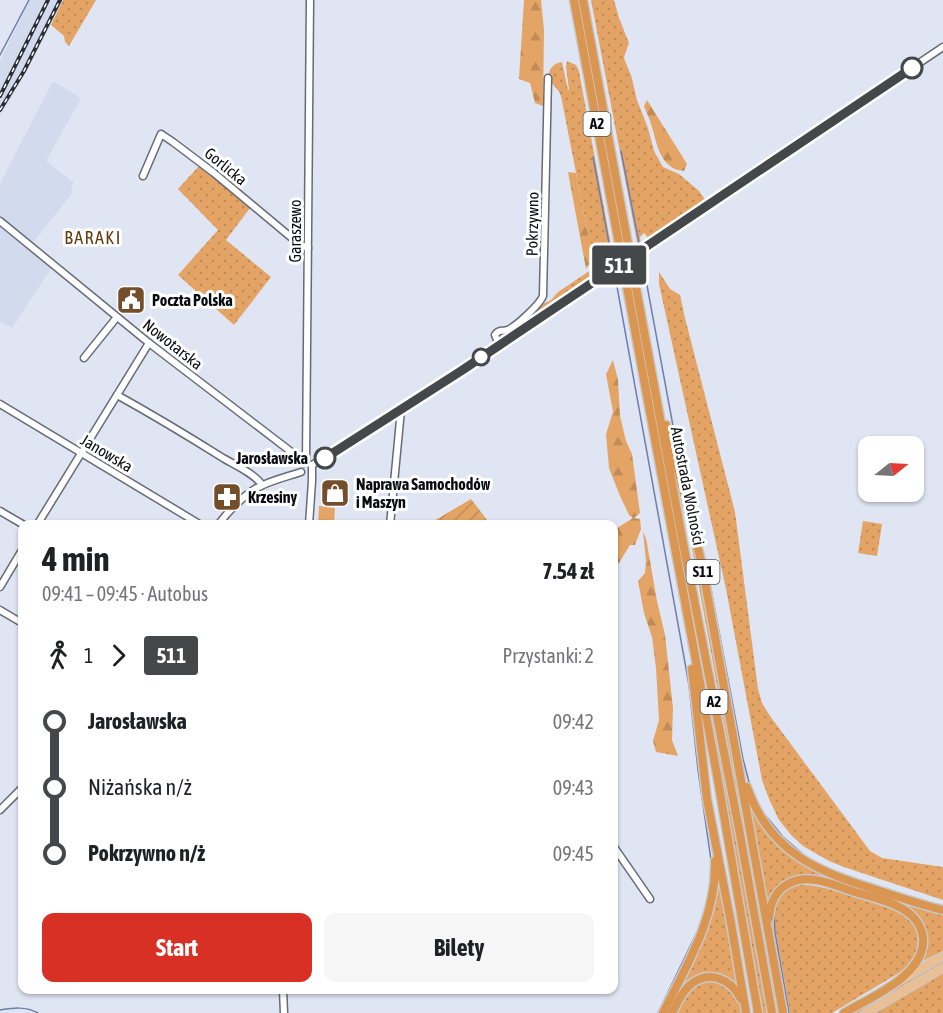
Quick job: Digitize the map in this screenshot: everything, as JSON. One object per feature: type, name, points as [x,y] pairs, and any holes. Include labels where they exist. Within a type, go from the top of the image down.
[{"type":"highway","name":"Autostrada Wolności","points":[[574,0],[730,846],[758,1013]]},
{"type":"highway","name":"Autostrada Wolności","points":[[583,0],[772,1013]]},
{"type":"highway","name":"S11","points":[[655,392],[669,435],[696,541],[783,1013]]},
{"type":"highway","points":[[663,1013],[708,917],[715,864],[692,668],[690,626]]},
{"type":"highway","points":[[737,755],[748,791],[758,813],[776,836],[796,855],[836,877],[943,910]]},
{"type":"highway","points":[[712,828],[746,1013]]},
{"type":"highway","points":[[773,951],[769,915],[771,906],[783,887],[794,881],[807,879],[821,881],[895,905],[909,913],[916,921],[923,937],[920,956],[909,971],[892,985],[844,1013]]},
{"type":"highway","points":[[672,1013],[689,986],[697,980],[709,977],[722,979],[732,986],[742,1000],[746,1013]]},
{"type":"main road","points":[[892,985],[943,956]]},
{"type":"main road","points":[[866,1013],[943,968]]},
{"type":"street","name":"Garaszewo","points":[[309,520],[312,482],[308,466],[310,0]]},
{"type":"street","name":"Pokrzywno","points":[[308,466],[401,410],[943,47]]},
{"type":"street","name":"Pokrzywno","points":[[499,345],[496,333],[510,328],[537,306],[543,296],[548,78]]},
{"type":"street","name":"Gorlicka","points":[[143,176],[161,134],[221,179],[299,244],[308,248]]},
{"type":"street","name":"Nowotarska","points":[[0,221],[149,343],[308,466]]},
{"type":"street","points":[[84,358],[117,317]]},
{"type":"street","points":[[41,520],[149,343]]},
{"type":"street","points":[[117,395],[234,465],[262,485]]},
{"type":"street","name":"Janowska","points":[[0,404],[193,520]]},
{"type":"street","points":[[390,520],[401,410]]},
{"type":"street","points":[[223,520],[252,491],[262,485],[301,472],[301,468],[308,466]]},
{"type":"street","points":[[0,511],[18,522]]},
{"type":"street","points":[[0,586],[18,557]]},
{"type":"street","points":[[0,610],[18,621]]},
{"type":"street","points":[[0,810],[18,792]]},
{"type":"street","points":[[618,853],[650,899]]},
{"type":"street","points":[[283,994],[284,1013]]},
{"type":"shaded area","points":[[30,0],[63,0],[27,71],[0,116],[0,61]]},
{"type":"shaded area","points":[[53,81],[81,98],[46,161],[74,183],[72,193],[32,244],[0,219],[0,184]]},
{"type":"shaded area","points":[[0,227],[52,267],[12,328],[0,321]]},
{"type":"green space","points":[[63,0],[96,0],[69,46],[64,36],[51,25]]},
{"type":"green space","points":[[524,0],[541,0],[544,30],[543,106],[535,103],[530,83],[519,79]]},
{"type":"green space","points":[[591,0],[614,0],[629,43],[624,57],[625,61],[654,151],[663,167],[679,174],[699,191],[706,201],[649,239],[644,233],[640,237],[640,245],[621,151],[638,247]]},
{"type":"green space","points":[[567,61],[576,65],[579,71],[614,262],[610,265],[602,262],[598,265],[602,271],[500,339],[498,335],[597,266],[596,248],[591,245],[588,234],[561,96],[549,76],[552,68],[562,62],[568,90]]},
{"type":"green space","points":[[647,100],[687,164],[684,171],[669,165],[660,154],[644,106]]},
{"type":"green space","points":[[199,166],[250,208],[226,240],[271,277],[234,325],[178,275],[218,230],[178,189]]},
{"type":"green space","points":[[568,172],[576,173],[588,234],[593,247],[592,261],[586,269]]},
{"type":"green space","points":[[626,267],[629,267],[769,1013],[761,1013]]},
{"type":"green space","points":[[659,272],[670,289],[680,295],[735,512],[758,689],[762,703],[870,851],[882,858],[943,867],[943,900],[844,867],[803,846],[779,820],[769,799],[762,780],[726,589],[659,284]]},
{"type":"green space","points":[[613,360],[618,380],[620,416],[626,441],[632,454],[640,513],[634,518],[640,519],[641,529],[635,545],[630,545],[618,564],[618,527],[633,518],[629,515],[609,468],[606,434],[613,412],[606,374]]},
{"type":"green space","points":[[471,499],[487,520],[435,520]]},
{"type":"green space","points":[[319,506],[335,508],[334,520],[318,520]]},
{"type":"green space","points":[[863,521],[882,524],[877,556],[858,553]]},
{"type":"green space","points":[[643,532],[665,635],[673,708],[672,740],[678,756],[656,752],[653,741],[659,720],[656,668],[652,637],[644,613],[638,581],[645,573]]},
{"type":"green space","points":[[694,542],[781,1013],[777,1013],[691,543]]},
{"type":"green space","points":[[745,793],[754,808],[798,859],[943,912],[943,951],[921,962],[923,957],[914,913],[797,877],[767,907]]},
{"type":"green space","points":[[718,875],[740,989],[703,976],[669,1013],[665,1013],[702,936]]},
{"type":"green space","points":[[798,882],[821,884],[898,909],[912,919],[920,933],[921,945],[916,959],[904,970],[832,1013],[790,1013],[774,921],[776,905],[781,894],[789,888],[811,885],[897,911],[910,921],[916,931],[918,943],[915,958],[920,943],[917,930],[910,919],[898,910],[842,891],[816,885],[803,884],[792,885],[783,890],[790,885]]},
{"type":"green space","points":[[782,892],[776,901],[773,921],[788,1013],[772,925],[774,903]]},
{"type":"green space","points":[[943,960],[943,965],[859,1013],[851,1013]]},
{"type":"green space","points":[[943,973],[943,1013],[875,1013]]},
{"type":"green space","points":[[709,980],[726,984],[739,1001],[743,1013],[675,1013],[688,992],[696,985]]},
{"type":"waterway","points":[[0,55],[29,0]]},
{"type":"waterway","points":[[621,151],[640,248]]},
{"type":"waterway","points":[[593,157],[613,265]]},
{"type":"waterway","points":[[641,253],[676,442],[707,568],[750,786]]},
{"type":"waterway","points":[[614,270],[689,685],[711,860]]},
{"type":"waterway","points":[[694,549],[699,579]]},
{"type":"waterway","points":[[766,816],[783,837],[804,855]]},
{"type":"waterway","points":[[855,879],[919,899]]},
{"type":"waterway","points":[[935,904],[943,906]]},
{"type":"waterway","points":[[774,913],[775,932],[789,1013]]},
{"type":"waterway","points":[[658,1013],[697,932]]},
{"type":"waterway","points":[[0,1010],[24,1008],[38,1013]]},
{"type":"railway","points":[[0,96],[48,0]]},
{"type":"railway","points":[[0,110],[24,71],[60,0]]},
{"type":"bus line","name":"511","points":[[325,458],[461,371],[912,68]]},
{"type":"place","name":"Poczta Polska","points":[[131,300]]},
{"type":"place","name":"Jarosławska","points":[[325,458]]},
{"type":"place","name":"Naprawa Samochodów i Maszyn","points":[[335,493]]},
{"type":"place","name":"Krzesiny","points":[[227,497]]},
{"type":"district","name":"BARAKI","points":[[93,238]]}]
